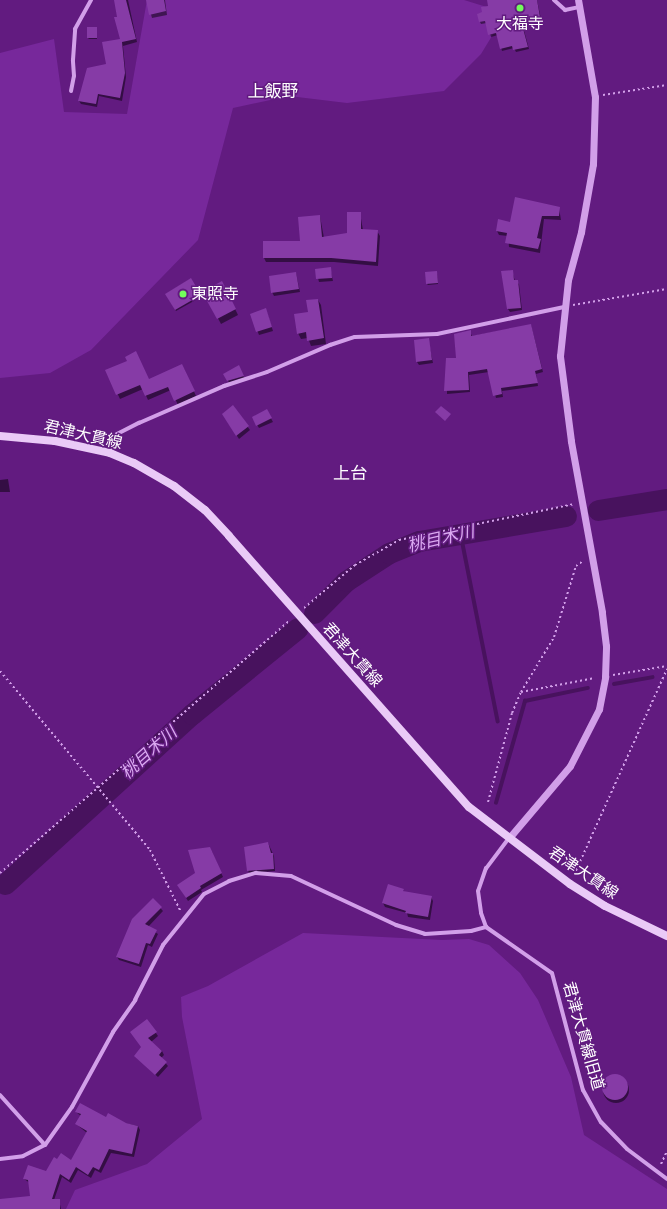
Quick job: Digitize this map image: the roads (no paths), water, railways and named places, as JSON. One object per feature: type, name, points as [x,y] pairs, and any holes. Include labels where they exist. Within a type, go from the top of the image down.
[{"type":"main road","name":"君津大貫線","points":[[0,436],[56,441],[110,452],[134,463],[174,486],[205,510],[469,807],[570,884],[605,906],[667,936]]},
{"type":"street","points":[[71,91],[74,76],[73,60],[76,29],[92,0]]},
{"type":"street","points":[[0,1159],[23,1156],[45,1145],[72,1107],[113,1032],[135,1000],[163,944],[204,894],[229,881],[256,873],[291,876],[396,925],[425,934],[471,931],[486,927],[480,913],[478,891],[486,868],[508,838],[570,766],[599,709],[605,677],[606,646],[560,356],[564,307],[581,232],[593,164],[595,96],[579,4],[565,10],[554,0]]},
{"type":"street","points":[[110,452],[117,434],[128,428],[224,386],[267,372],[330,345],[354,337],[437,334],[564,307]]},
{"type":"street","name":"君津大貫線旧道","points":[[486,927],[552,973],[584,1090],[601,1122],[627,1149],[667,1179]]},
{"type":"street","points":[[0,1094],[45,1145]]},
{"type":"waterway","name":"桃目木川","points":[[598,510],[667,499]]},
{"type":"waterway","name":"桃目木川","points":[[314,613],[346,581],[389,553],[419,541],[566,516]]},
{"type":"waterway","points":[[461,534],[498,721]]},
{"type":"waterway","name":"桃目木川","points":[[5,884],[192,714],[298,628]]},
{"type":"waterway","points":[[614,684],[652,677]]},
{"type":"waterway","points":[[496,803],[525,701],[588,688]]},
{"type":"waterway","name":"桃目木川","points":[[0,888],[5,884]]},
{"type":"place","name":"大福寺","points":[[520,8]]},
{"type":"place","name":"東照寺","points":[[183,294]]},
{"type":"district","name":"上飯野","points":[[273,92]]},
{"type":"district","name":"上台","points":[[350,474]]}]
